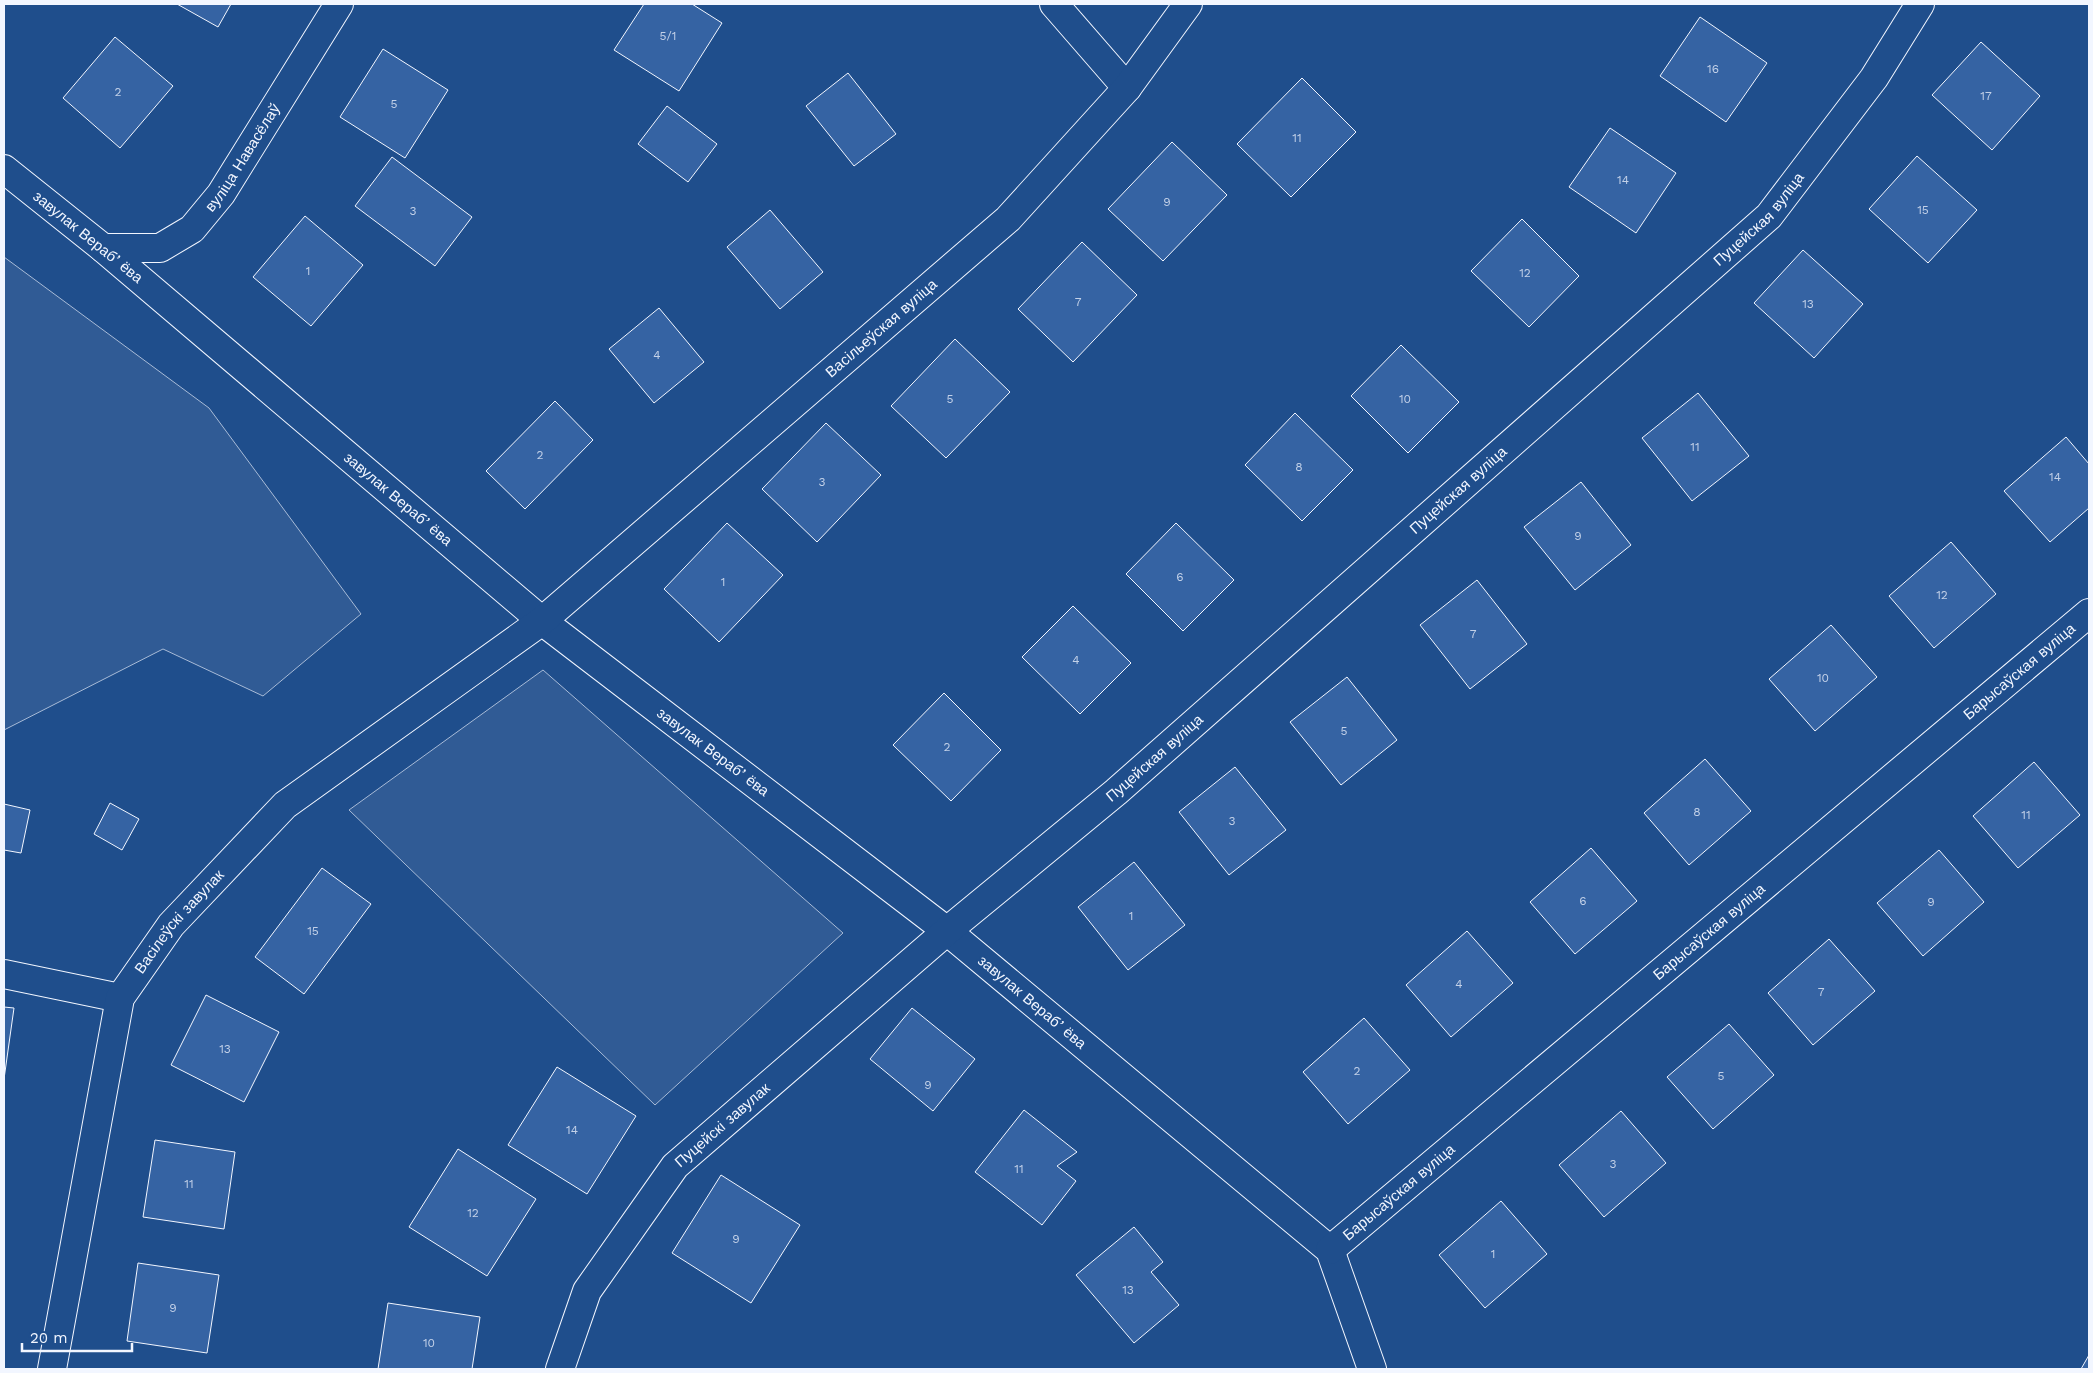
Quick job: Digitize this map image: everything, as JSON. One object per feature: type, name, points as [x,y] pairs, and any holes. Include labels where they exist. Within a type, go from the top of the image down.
[{"type":"street","name":"вуліца Навасёлаў","points":[[103,248],[160,248],[192,229],[221,194],[340,4]]},
{"type":"street","points":[[1054,4],[1127,88]]},
{"type":"street","name":"Васільеўская вуліца","points":[[542,621],[1008,219],[1127,88],[1188,4]]},
{"type":"street","name":"Пуцейская вуліца","points":[[948,931],[1116,792],[1769,216],[1874,78],[1920,4]]},
{"type":"street","name":"завулак Верабʼёва","points":[[4,169],[103,248],[542,621],[948,931],[1330,1250]]},
{"type":"street","name":"Барысаўская вуліца","points":[[1330,1250],[2089,613]]},
{"type":"street","name":"Васілеўскі завулак","points":[[52,1369],[120,998],[171,926],[284,804],[542,621]]},
{"type":"street","name":"Пуцейскі завулак","points":[[560,1369],[587,1291],[675,1166],[948,931]]},
{"type":"street","points":[[4,974],[120,998]]},
{"type":"street","points":[[1330,1250],[1372,1369]]},
{"type":"shaded area","points":[[4,257],[209,408],[361,614],[263,696],[163,649],[4,730]]},
{"type":"shaded area","points":[[543,670],[843,933],[655,1105],[349,810]]},
{"type":"building","points":[[177,4],[231,4],[218,27]]},
{"type":"building","points":[[644,4],[692,4],[722,23],[679,91],[614,50]]},
{"type":"building","points":[[1700,17],[1767,63],[1726,122],[1660,76]]},
{"type":"building","points":[[115,37],[173,86],[120,148],[63,98]]},
{"type":"building","points":[[1981,42],[2040,96],[1992,150],[1932,95]]},
{"type":"building","points":[[383,49],[448,90],[405,158],[340,117]]},
{"type":"building","points":[[848,73],[896,134],[854,166],[806,106]]},
{"type":"building","points":[[1302,78],[1356,132],[1291,197],[1237,144]]},
{"type":"building","points":[[667,106],[717,144],[688,182],[638,144]]},
{"type":"building","points":[[1610,128],[1676,173],[1636,233],[1569,187]]},
{"type":"building","points":[[1172,142],[1227,195],[1163,261],[1108,209]]},
{"type":"building","points":[[1917,156],[1977,210],[1928,263],[1869,209]]},
{"type":"building","points":[[392,157],[472,217],[435,266],[355,206]]},
{"type":"building","points":[[770,210],[823,272],[780,309],[727,247]]},
{"type":"building","points":[[305,216],[363,265],[311,326],[253,277]]},
{"type":"building","points":[[1522,219],[1579,276],[1529,327],[1471,271]]},
{"type":"building","points":[[1082,242],[1137,295],[1073,362],[1018,309]]},
{"type":"building","points":[[1803,250],[1863,304],[1814,358],[1754,303]]},
{"type":"building","points":[[659,308],[704,362],[654,403],[609,349]]},
{"type":"building","points":[[955,339],[1010,392],[946,458],[891,406]]},
{"type":"building","points":[[1401,345],[1459,402],[1408,453],[1351,396]]},
{"type":"building","points":[[1698,393],[1749,456],[1692,501],[1642,438]]},
{"type":"building","points":[[555,401],[593,440],[525,509],[486,471]]},
{"type":"building","points":[[1295,413],[1353,470],[1302,521],[1245,465]]},
{"type":"building","points":[[826,423],[881,475],[817,542],[762,489]]},
{"type":"building","points":[[2066,437],[2089,464],[2089,508],[2050,542],[2004,491]]},
{"type":"building","points":[[1581,482],[1631,545],[1575,590],[1524,527]]},
{"type":"building","points":[[727,523],[783,575],[719,642],[664,589]]},
{"type":"building","points":[[1176,523],[1234,580],[1183,631],[1126,574]]},
{"type":"building","points":[[1951,542],[1996,594],[1934,648],[1889,596]]},
{"type":"building","points":[[1477,580],[1527,644],[1470,689],[1420,625]]},
{"type":"building","points":[[1073,606],[1131,663],[1080,714],[1022,657]]},
{"type":"building","points":[[1831,625],[1877,677],[1815,731],[1769,679]]},
{"type":"building","points":[[1347,677],[1397,740],[1341,785],[1290,722]]},
{"type":"building","points":[[944,693],[1001,750],[951,801],[893,745]]},
{"type":"building","points":[[1705,759],[1751,811],[1689,865],[1644,813]]},
{"type":"building","points":[[2034,762],[2080,815],[2018,868],[1973,816]]},
{"type":"building","points":[[1235,767],[1286,830],[1229,875],[1179,812]]},
{"type":"building","points":[[110,803],[139,819],[122,850],[94,834]]},
{"type":"building","points":[[4,804],[30,810],[21,853],[4,850]]},
{"type":"building","points":[[1591,848],[1637,901],[1575,954],[1530,902]]},
{"type":"building","points":[[1939,850],[1984,902],[1923,956],[1877,903]]},
{"type":"building","points":[[1134,862],[1185,925],[1128,970],[1078,907]]},
{"type":"building","points":[[322,868],[371,904],[304,994],[255,957]]},
{"type":"building","points":[[1467,931],[1513,983],[1451,1037],[1406,985]]},
{"type":"building","points":[[1829,939],[1875,991],[1813,1045],[1768,993]]},
{"type":"building","points":[[206,995],[279,1032],[244,1102],[171,1065]]},
{"type":"building","points":[[4,1007],[14,1008],[4,1079]]},
{"type":"building","points":[[912,1008],[975,1059],[933,1111],[870,1059]]},
{"type":"building","points":[[1364,1018],[1410,1070],[1348,1124],[1303,1072]]},
{"type":"building","points":[[1729,1024],[1774,1075],[1713,1129],[1667,1077]]},
{"type":"building","points":[[557,1067],[636,1116],[587,1194],[508,1145]]},
{"type":"building","points":[[1024,1110],[1077,1152],[1057,1166],[1076,1181],[1042,1225],[975,1172]]},
{"type":"building","points":[[1621,1111],[1666,1163],[1604,1217],[1559,1165]]},
{"type":"building","points":[[155,1140],[235,1152],[224,1229],[143,1217]]},
{"type":"building","points":[[458,1149],[536,1199],[487,1276],[409,1227]]},
{"type":"building","points":[[721,1175],[800,1225],[751,1303],[672,1253]]},
{"type":"building","points":[[1501,1201],[1547,1254],[1485,1308],[1439,1255]]},
{"type":"building","points":[[1134,1227],[1163,1262],[1151,1272],[1179,1305],[1134,1343],[1076,1275]]},
{"type":"building","points":[[138,1263],[219,1275],[207,1353],[127,1341]]},
{"type":"building","points":[[388,1303],[480,1317],[472,1369],[378,1369]]},
{"type":"building","points":[[2089,1355],[2089,1369],[2081,1369]]}]
